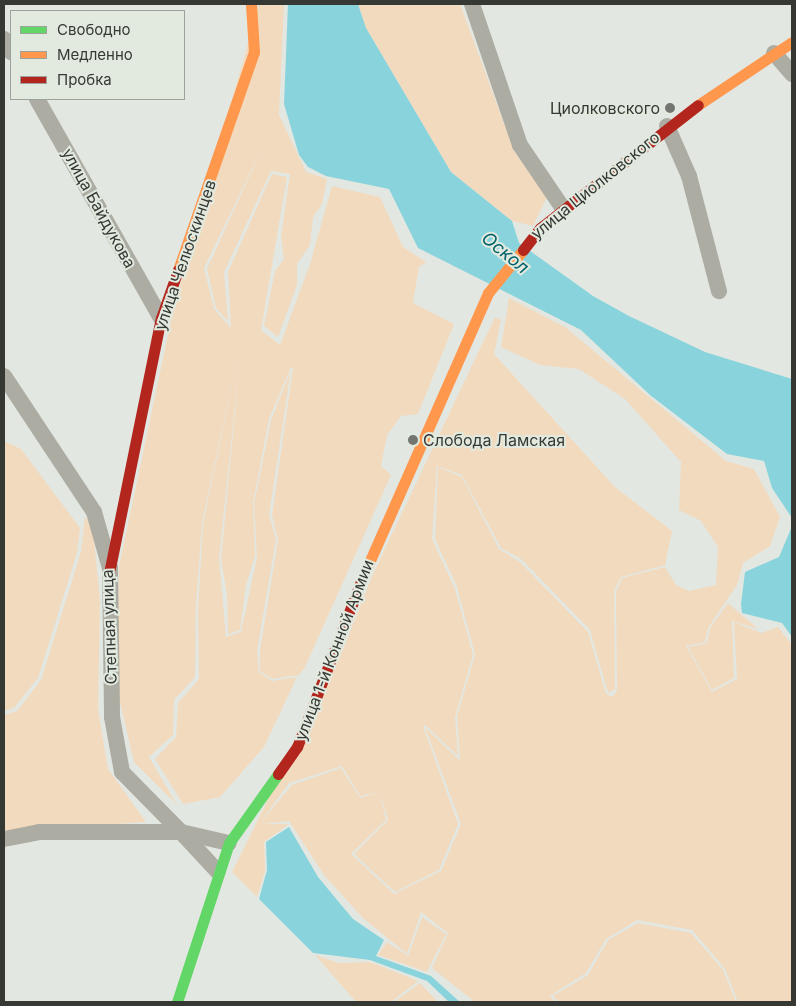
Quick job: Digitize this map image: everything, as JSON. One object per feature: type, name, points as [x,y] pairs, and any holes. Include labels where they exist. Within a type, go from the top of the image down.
[{"type":"main road","name":"улица Челюскинцев","points":[[110,568],[160,318],[254,52],[251,4]]},
{"type":"main road","name":"улица Циолковского","points":[[488,293],[526,242],[564,210],[667,126],[792,42]]},
{"type":"main road","name":"улица 1-й Конной Армии","points":[[177,1002],[229,843],[297,747],[346,614],[488,293]]},
{"type":"street","points":[[472,4],[520,145],[564,210]]},
{"type":"street","points":[[4,39],[10,50]]},
{"type":"street","points":[[774,53],[792,74]]},
{"type":"street","name":"улица Байдукова","points":[[39,100],[160,318]]},
{"type":"street","points":[[667,126],[689,176],[719,291]]},
{"type":"street","name":"Степная улица","points":[[4,376],[94,512],[110,568],[112,717],[122,772],[218,872]]},
{"type":"street","points":[[4,839],[40,832],[181,832],[229,843]]},
{"type":"shaded area","points":[[259,4],[284,4],[279,115],[306,172],[327,179],[322,204],[313,217],[310,245],[297,264],[297,285],[278,337],[264,326],[275,271],[284,259],[281,236],[290,174],[271,171],[224,272],[228,321],[216,308],[207,269],[264,144],[204,268],[214,309],[231,328],[228,272],[272,174],[287,177],[261,330],[280,345],[310,264],[332,186],[380,197],[403,247],[426,262],[419,267],[413,303],[454,324],[418,414],[401,416],[387,435],[381,466],[391,475],[305,667],[299,675],[272,679],[260,671],[260,650],[278,540],[272,515],[293,368],[291,367],[269,419],[253,503],[255,556],[246,585],[240,630],[228,634],[227,594],[221,559],[241,348],[219,558],[226,637],[241,632],[257,557],[254,504],[271,420],[291,370],[269,515],[276,539],[257,651],[259,672],[272,681],[297,677],[264,747],[220,797],[183,804],[155,759],[176,737],[178,703],[199,679],[198,609],[203,524],[240,345],[202,523],[196,607],[195,677],[174,700],[173,735],[149,757],[177,805],[134,762],[117,689],[119,567],[173,311]]},
{"type":"shaded area","points":[[358,4],[460,4],[514,151],[547,197],[533,226],[512,221],[451,172],[366,28]]},
{"type":"shaded area","points":[[509,298],[565,327],[726,461],[754,469],[780,517],[770,546],[743,563],[737,585],[708,628],[705,642],[686,646],[712,692],[737,679],[734,622],[761,633],[778,627],[792,645],[792,1002],[738,1002],[725,969],[692,930],[637,920],[606,939],[586,973],[550,996],[555,1002],[475,1002],[432,968],[448,933],[421,912],[407,954],[363,918],[324,875],[289,821],[263,824],[289,824],[264,842],[265,871],[257,897],[232,872],[344,647],[373,574],[495,317],[501,320],[494,354],[615,487],[672,531],[665,565],[621,577],[614,591],[615,689],[608,693],[590,630],[521,559],[501,548],[462,475],[437,466],[432,539],[455,589],[473,655],[455,717],[458,756],[425,725],[423,726],[458,824],[439,870],[395,892],[354,854],[388,820],[379,791],[386,820],[351,854],[394,894],[441,871],[461,824],[425,727],[460,761],[457,716],[475,655],[457,587],[435,539],[438,467],[462,477],[499,549],[520,562],[588,632],[606,694],[613,697],[617,689],[616,592],[622,578],[665,567],[676,585],[689,591],[716,585],[718,547],[701,521],[679,510],[681,462],[625,399],[579,369],[540,365],[501,347]],"holes":[[[342,766],[360,796],[379,792],[360,798],[341,768],[292,785],[259,824],[289,783]]]},
{"type":"shaded area","points":[[4,441],[21,449],[80,528],[77,553],[38,678],[14,708],[4,711]]},
{"type":"shaded area","points":[[85,516],[93,529],[100,601],[98,709],[108,769],[146,822],[4,831],[4,715],[17,711],[41,680],[81,552]]},
{"type":"shaded area","points":[[728,603],[758,629],[732,621],[734,678],[712,690],[688,647],[707,643],[710,628]]},
{"type":"shaded area","points":[[422,917],[446,934],[427,972],[378,955],[387,942],[408,956]]},
{"type":"shaded area","points":[[638,923],[691,933],[723,970],[736,1002],[558,1002],[553,996],[588,975],[608,940]]},
{"type":"shaded area","points":[[315,955],[339,963],[370,962],[418,981],[391,1002],[356,1002]]},
{"type":"shaded area","points":[[420,983],[438,1002],[394,1002]]},
{"type":"water","name":"Оскол","points":[[288,4],[358,4],[366,28],[451,172],[512,221],[519,243],[593,296],[629,316],[705,352],[792,379],[792,518],[772,488],[764,461],[727,454],[650,395],[581,330],[418,248],[389,189],[326,176],[308,167],[299,155],[284,104]]},
{"type":"water","points":[[792,526],[792,637],[782,623],[742,613],[741,604],[745,572],[779,557]]},
{"type":"water","points":[[289,827],[318,877],[353,919],[384,940],[376,956],[431,976],[460,1002],[449,1002],[427,981],[370,960],[313,953],[259,899],[267,870],[266,842]]},
{"type":"traffic: fast","points":[[177,1002],[229,843],[278,774]]},
{"type":"traffic: slow","points":[[178,270],[254,52],[251,4]]},
{"type":"traffic: slow","points":[[698,105],[792,42]]},
{"type":"traffic: slow","points":[[361,581],[488,293],[523,250]]},
{"type":"traffic: jam","points":[[523,250],[540,228],[698,105]]},
{"type":"traffic: jam","points":[[110,568],[161,318],[178,270]]},
{"type":"traffic: jam","points":[[278,774],[297,747],[361,581]]},
{"type":"place","name":"Циолковского","points":[[670,108]]},
{"type":"place","name":"Слобода Ламская","points":[[413,440]]}]
